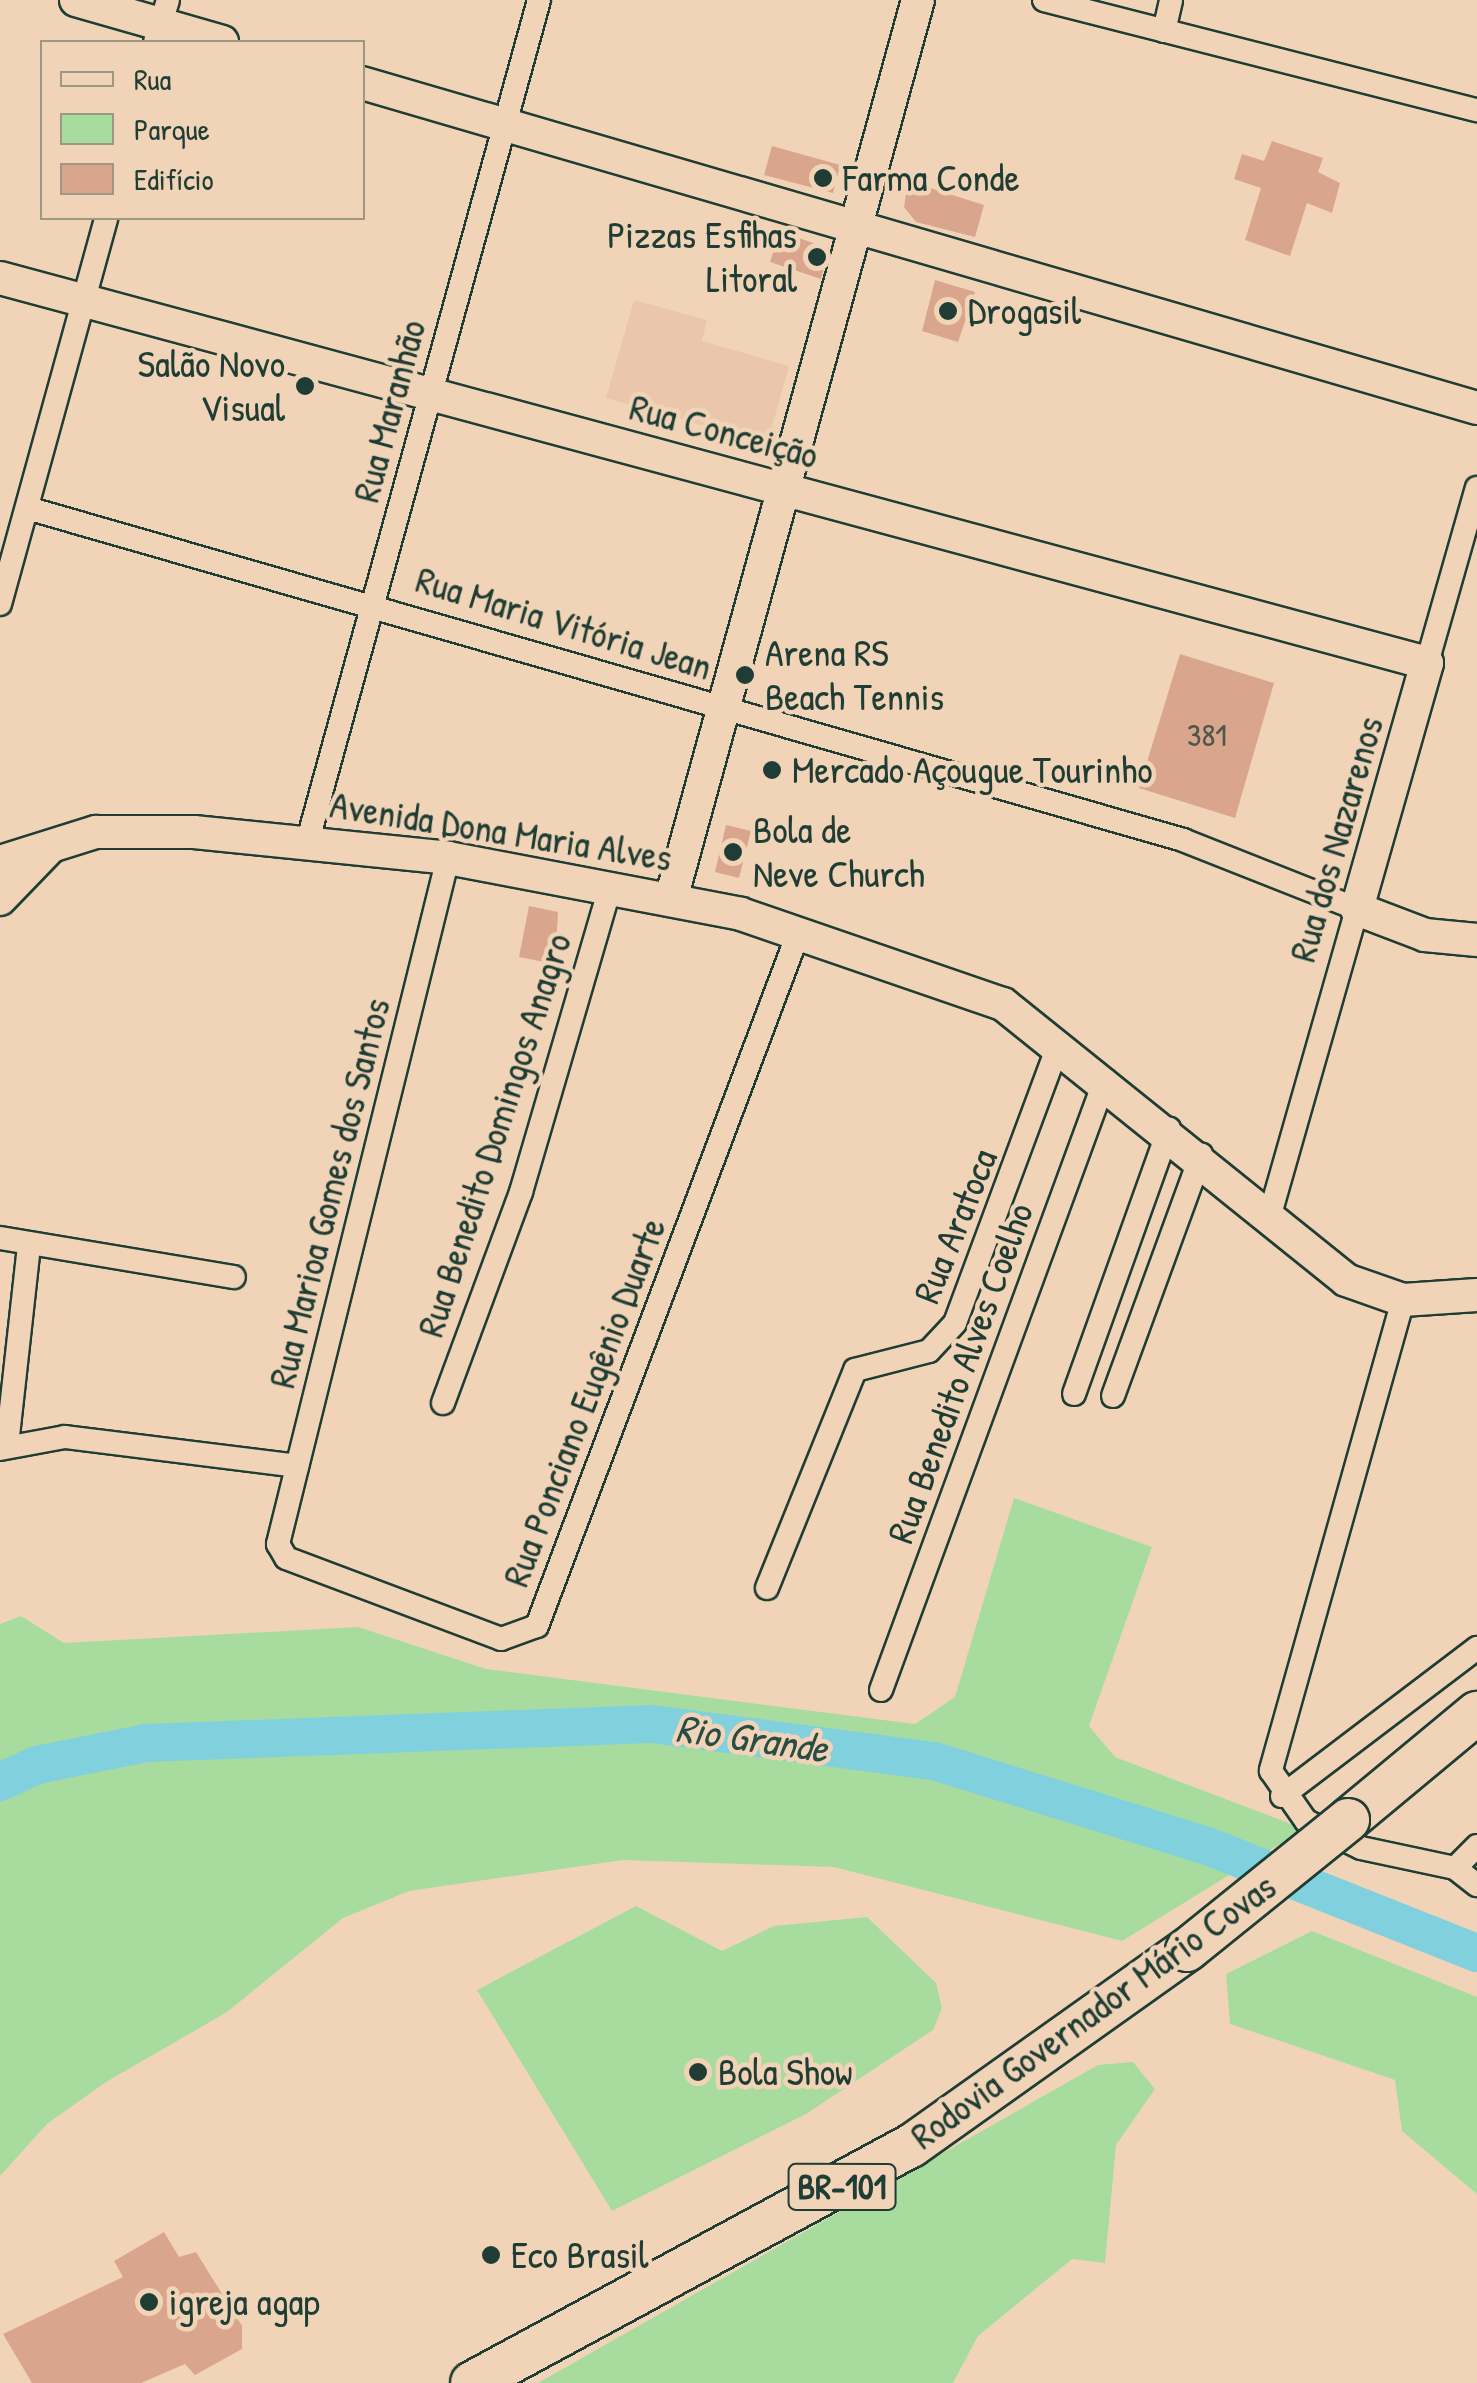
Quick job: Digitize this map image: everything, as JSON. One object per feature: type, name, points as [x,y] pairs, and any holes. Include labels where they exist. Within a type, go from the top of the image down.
[{"type":"highway","name":"Rodovia Governador Mário Covas","points":[[472,2383],[911,2146],[1187,1950],[1477,1713]]},
{"type":"main road","points":[[76,0],[216,40]]},
{"type":"main road","points":[[670,899],[918,0]]},
{"type":"main road","points":[[365,84],[1477,408]]},
{"type":"main road","name":"Rua Conceição","points":[[0,278],[1427,663]]},
{"type":"main road","name":"Rua dos Nazarenos","points":[[1357,908],[1427,663]]},
{"type":"main road","name":"Avenida Dona Maria Alves","points":[[0,862],[56,841],[174,832],[308,840],[448,858],[610,887],[798,934],[1003,1004],[1056,1049],[1105,1080],[1271,1211],[1346,1280],[1403,1300],[1477,1295]]},
{"type":"main road","points":[[0,899],[56,841]]},
{"type":"main road","name":"Rua Maria Vitória Jean","points":[[1357,908],[1426,935],[1477,940]]},
{"type":"street","name":"Rua Maranhão","points":[[308,840],[539,0]]},
{"type":"street","points":[[1044,0],[1477,110]]},
{"type":"street","points":[[1164,31],[1172,0]]},
{"type":"street","points":[[0,604],[105,220]]},
{"type":"street","name":"Rua dos Nazarenos","points":[[1427,663],[1477,488]]},
{"type":"street","name":"Rua Maria Vitória Jean","points":[[26,508],[722,712],[1183,840],[1357,908]]},
{"type":"street","name":"Rua Marioa Gomes dos Santos","points":[[278,1544],[448,858]]},
{"type":"street","name":"Rua Benedito Domingos Anagro","points":[[443,1403],[521,1192],[610,887]]},
{"type":"street","name":"Rua dos Nazarenos","points":[[1271,1211],[1357,908]]},
{"type":"street","name":"Rua Ponciano Eugênio Duarte","points":[[278,1544],[286,1558],[500,1640],[537,1626],[798,934]]},
{"type":"street","name":"Rua Aratoca","points":[[768,1588],[855,1370],[929,1352],[955,1323],[1056,1049]]},
{"type":"street","name":"Rua Benedito Alves Coelho","points":[[881,1690],[1105,1080]]},
{"type":"street","points":[[1074,1394],[1169,1129]]},
{"type":"street","points":[[1113,1396],[1200,1154]]},
{"type":"street","points":[[0,1238],[234,1277]]},
{"type":"street","points":[[28,1245],[3,1447],[65,1437],[297,1466]]},
{"type":"street","points":[[1403,1300],[1271,1771],[1282,1796],[1306,1821],[1361,1848],[1455,1868],[1477,1885]]},
{"type":"street","points":[[1282,1796],[1477,1648]]},
{"type":"street","points":[[1455,1868],[1477,1846]]},
{"type":"shaded area","points":[[634,300],[707,320],[702,341],[789,366],[767,444],[606,398]]},
{"type":"green space","points":[[1014,1498],[1152,1547],[1089,1726],[1115,1757],[1304,1829],[1122,1941],[834,1867],[623,1860],[409,1891],[343,1918],[227,2012],[106,2082],[47,2124],[0,2176],[0,1624],[21,1616],[64,1643],[358,1627],[486,1669],[915,1724],[955,1697]]},
{"type":"green space","name":"Bola Show","points":[[636,1906],[722,1951],[774,1926],[867,1917],[936,1983],[942,2008],[933,2030],[806,2114],[612,2211],[477,1990]]},
{"type":"green space","points":[[1312,1931],[1477,1997],[1477,2194],[1402,2131],[1395,2080],[1230,2024],[1226,1974]]},
{"type":"green space","points":[[1133,2062],[1155,2089],[1116,2145],[1105,2263],[1072,2259],[978,2336],[953,2383],[538,2383],[1098,2065]]},
{"type":"building","points":[[1272,141],[1323,158],[1318,172],[1340,183],[1332,213],[1307,203],[1290,256],[1245,240],[1261,188],[1234,179],[1242,154],[1264,161]]},
{"type":"building","points":[[772,146],[840,165],[833,193],[764,175]]},
{"type":"building","points":[[908,181],[984,205],[975,237],[916,222],[904,207]]},
{"type":"building","points":[[780,232],[829,248],[821,279],[770,262]]},
{"type":"building","name":"Drogasil","points":[[935,280],[975,292],[958,342],[922,331]]},
{"type":"building","points":[[1180,654],[1274,683],[1235,818],[1139,788]]},
{"type":"building","name":"Bola de Neve Church","points":[[726,825],[751,831],[739,878],[715,872]]},
{"type":"building","points":[[529,906],[558,912],[555,964],[519,957]]},
{"type":"building","name":"igreja agap","points":[[164,2232],[179,2257],[196,2252],[242,2326],[242,2349],[195,2375],[185,2364],[141,2383],[32,2383],[3,2334],[123,2277],[114,2261]]},
{"type":"waterway","name":"Rio Grande","points":[[0,1782],[37,1765],[146,1743],[652,1724],[934,1761],[1210,1847],[1477,1953]]},
{"type":"place","name":"Farma Conde","points":[[823,178]]},
{"type":"place","name":"Pizzas Esfihas Litoral","points":[[817,257]]},
{"type":"place","name":"Drogasil","points":[[948,311]]},
{"type":"place","name":"Salão Novo Visual","points":[[305,386]]},
{"type":"place","name":"Arena RS Beach Tennis","points":[[745,675]]},
{"type":"place","name":"Mercado Açougue Tourinho","points":[[772,770]]},
{"type":"place","name":"Bola de Neve Church","points":[[733,852]]},
{"type":"place","name":"Bola Show","points":[[698,2072]]},
{"type":"place","name":"Eco Brasil","points":[[491,2255]]},
{"type":"place","name":"igreja agap","points":[[149,2302]]}]
